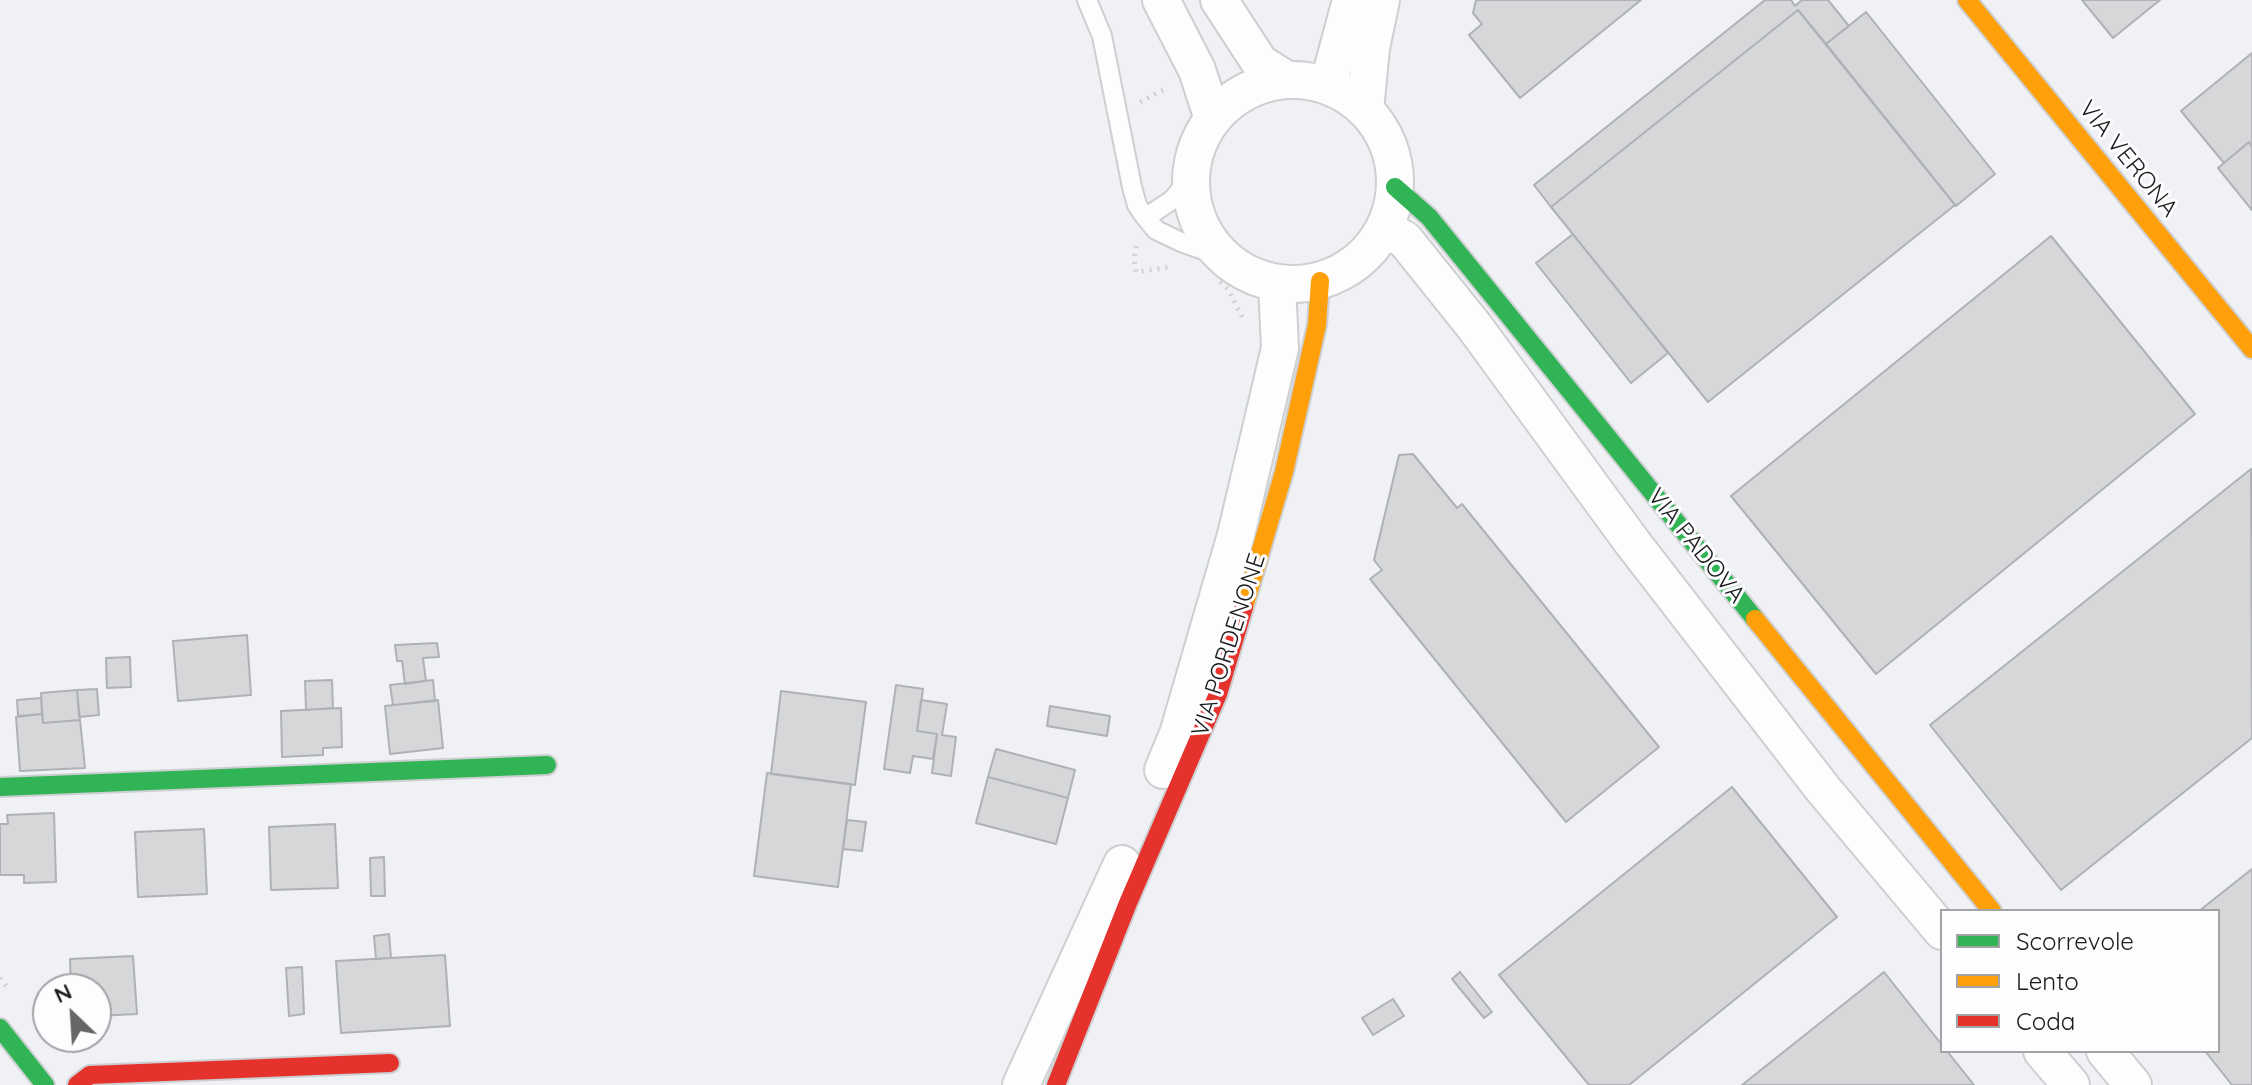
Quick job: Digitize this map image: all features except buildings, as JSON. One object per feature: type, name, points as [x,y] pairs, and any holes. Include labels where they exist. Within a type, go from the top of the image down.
[{"type":"street","points":[[1161,0],[1197,70],[1200,125],[1197,147],[1180,175],[1220,268],[1277,284],[1299,285],[1320,281],[1346,270],[1368,251],[1384,228],[1392,208],[1395,187],[1393,159],[1382,132],[1365,110],[1348,96],[1328,86],[1287,80],[1259,86],[1233,100],[1200,125]]},
{"type":"street","points":[[1219,0],[1260,63],[1287,80]]},
{"type":"street","points":[[1328,86],[1351,0]]},
{"type":"street","points":[[1365,110],[1371,48],[1381,0]]},
{"type":"street","name":"VIA VERONA","points":[[1967,0],[2252,349]]},
{"type":"street","name":"VIA PADOVA","points":[[1395,187],[1429,217],[1650,528],[1823,789],[1940,929]]},
{"type":"street","name":"VIA PADOVA","points":[[1384,228],[1405,240],[1474,326],[1650,528],[1990,909]]},
{"type":"street","name":"VIA PORDENONE","points":[[1021,1085],[1127,880],[1218,694],[1284,472],[1317,325],[1320,281]]},
{"type":"street","name":"VIA PORDENONE","points":[[1056,1085],[1178,734],[1236,535],[1280,348],[1277,284]]},
{"type":"street","points":[[0,787],[547,765]]},
{"type":"street","points":[[0,1028],[45,1085]]},
{"type":"street","points":[[2044,1053],[2071,1085]]},
{"type":"street","points":[[2107,1053],[2133,1085]]},
{"type":"street","points":[[77,1085],[90,1075],[390,1063]]},
{"type":"lane","points":[[1087,0],[1102,36],[1137,205],[1156,230],[1181,242],[1220,268]]},
{"type":"lane","points":[[1143,214],[1151,214],[1172,200],[1180,175]]},
{"type":"path","points":[[1180,175],[1184,143],[1200,125]]},
{"type":"path","points":[[1143,214],[1134,259],[1136,272],[1174,267]]},
{"type":"path","points":[[1220,268],[1243,321]]},
{"type":"traffic: fast","points":[[1395,187],[1429,217],[1755,619]]},
{"type":"traffic: fast","points":[[0,787],[547,765]]},
{"type":"traffic: fast","points":[[0,1028],[45,1085]]},
{"type":"traffic: slow","points":[[1967,0],[2252,349]]},
{"type":"traffic: slow","points":[[1244,607],[1284,472],[1317,325],[1320,281]]},
{"type":"traffic: slow","points":[[1755,619],[1990,909]]},
{"type":"traffic: jam","points":[[1056,1085],[1128,903],[1218,694],[1244,607]]},
{"type":"traffic: jam","points":[[77,1085],[90,1075],[390,1063]]}]
